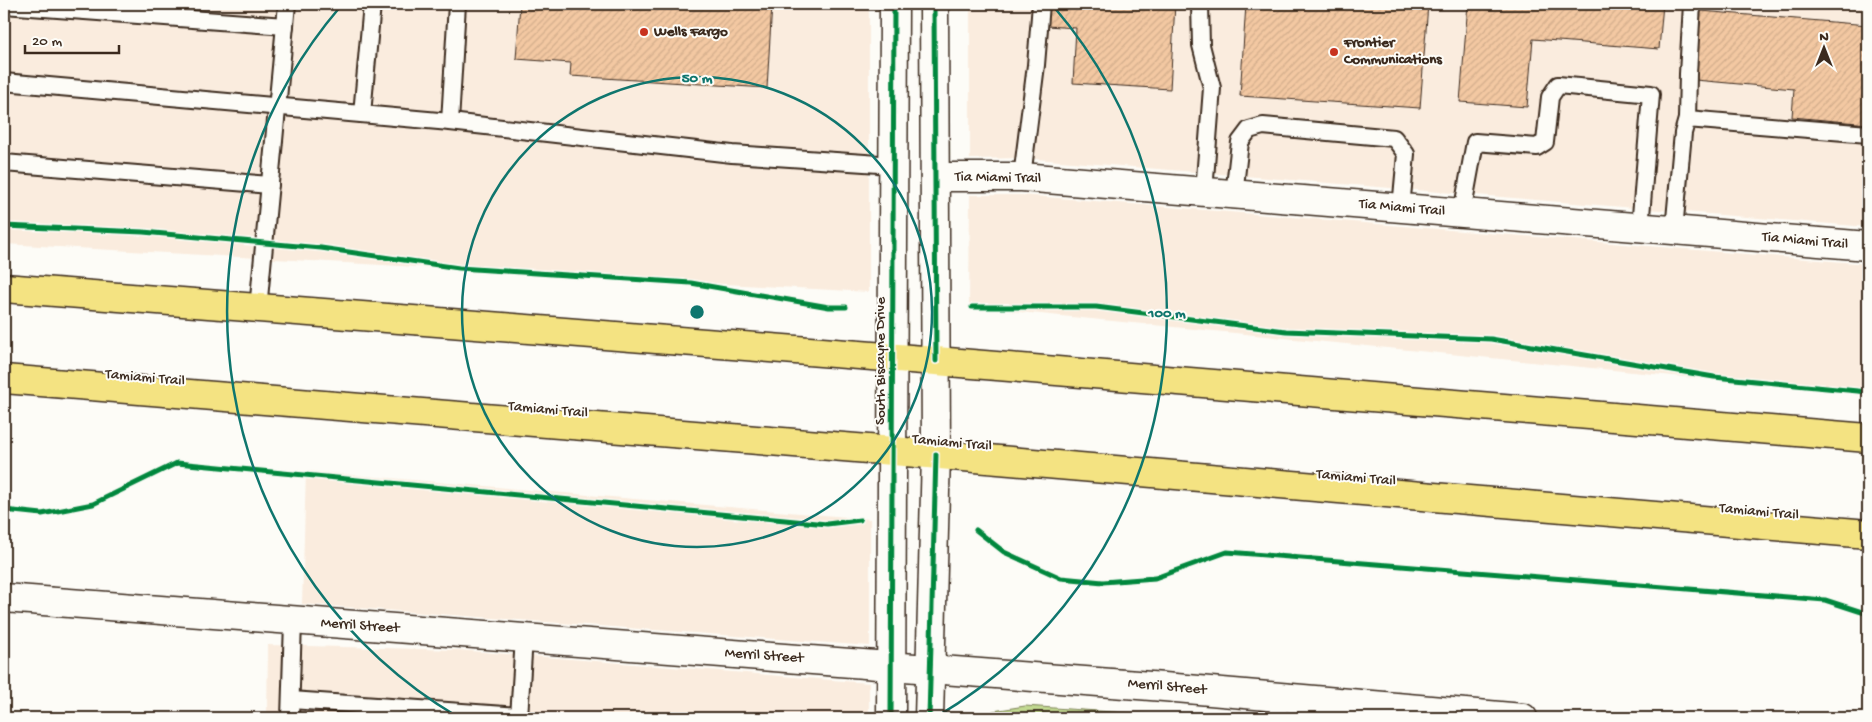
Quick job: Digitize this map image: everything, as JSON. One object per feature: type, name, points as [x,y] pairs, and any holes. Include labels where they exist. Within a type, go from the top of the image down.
[{"type":"main road","points":[[4,288],[936,361],[1868,438]]},
{"type":"main road","name":"Tamiami Trail","points":[[4,379],[893,450],[1868,534]]},
{"type":"street","name":"South Biscayne Drive","points":[[891,718],[894,4]]},
{"type":"street","points":[[929,718],[936,454],[934,4]]},
{"type":"street","name":"Tia Miami Trail","points":[[935,177],[1022,177],[1868,246]]},
{"type":"street","name":"Merril Street","points":[[4,598],[930,669],[1278,708],[1523,718]]},
{"type":"lane","points":[[258,309],[287,4]]},
{"type":"lane","points":[[362,114],[372,4]]},
{"type":"lane","points":[[450,122],[457,4]]},
{"type":"lane","points":[[1022,177],[1036,65],[1041,4]]},
{"type":"lane","points":[[1200,4],[1201,45],[1212,88],[1204,192]]},
{"type":"lane","points":[[1674,230],[1685,126],[1692,4]]},
{"type":"lane","points":[[4,5],[285,26]]},
{"type":"lane","points":[[4,82],[450,122],[732,154],[894,165]]},
{"type":"lane","points":[[1462,213],[1476,142],[1536,147],[1545,142],[1550,97],[1558,86],[1651,94],[1640,228]]},
{"type":"lane","points":[[1234,195],[1240,142],[1249,130],[1263,126],[1309,129],[1394,138],[1406,154],[1401,208]]},
{"type":"lane","points":[[1685,126],[1868,134]]},
{"type":"lane","points":[[4,163],[270,185]]},
{"type":"lane","points":[[290,718],[293,621]]},
{"type":"lane","points":[[291,700],[414,713],[520,717],[524,638]]},
{"type":"shaded area","points":[[4,4],[869,4],[869,292],[4,244]]},
{"type":"shaded area","points":[[970,4],[1868,4],[1868,227],[1023,158],[970,159]]},
{"type":"shaded area","points":[[970,195],[1021,195],[1868,264],[1868,395],[969,307]]},
{"type":"shaded area","points":[[306,471],[870,519],[870,646],[302,604]]},
{"type":"shaded area","points":[[268,645],[458,650],[869,683],[869,718],[267,718]]},
{"type":"green space","points":[[1025,706],[1199,718],[980,718],[993,711]]},
{"type":"building","name":"Wells Fargo","points":[[520,4],[772,4],[767,88],[570,76],[571,63],[516,59]]},
{"type":"building","points":[[1048,4],[1175,4],[1170,89],[1073,83],[1076,28],[1047,26]]},
{"type":"building","name":"Frontier Communications","points":[[1246,4],[1314,7],[1314,4],[1428,4],[1420,108],[1240,96]]},
{"type":"building","points":[[1468,4],[1663,4],[1659,49],[1533,39],[1527,107],[1460,102]]},
{"type":"building","points":[[1701,11],[1868,25],[1868,124],[1792,117],[1794,89],[1695,80]]},
{"type":"cycle path","points":[[891,718],[894,4]]},
{"type":"cycle path","points":[[934,4],[936,361]]},
{"type":"cycle path","points":[[4,226],[143,232],[321,248],[459,268],[691,283],[829,307],[846,307]]},
{"type":"cycle path","points":[[972,307],[1096,307],[1286,331],[1491,339],[1714,377],[1868,392]]},
{"type":"cycle path","points":[[929,718],[936,454]]},
{"type":"cycle path","points":[[4,510],[42,514],[93,504],[177,463],[827,524],[860,520]]},
{"type":"cycle path","points":[[976,530],[1004,552],[1061,578],[1103,582],[1155,578],[1227,552],[1825,600],[1868,614]]},
{"type":"place","name":"Wells Fargo","points":[[644,32]]},
{"type":"place","name":"Frontier Communications","points":[[1334,52]]}]
